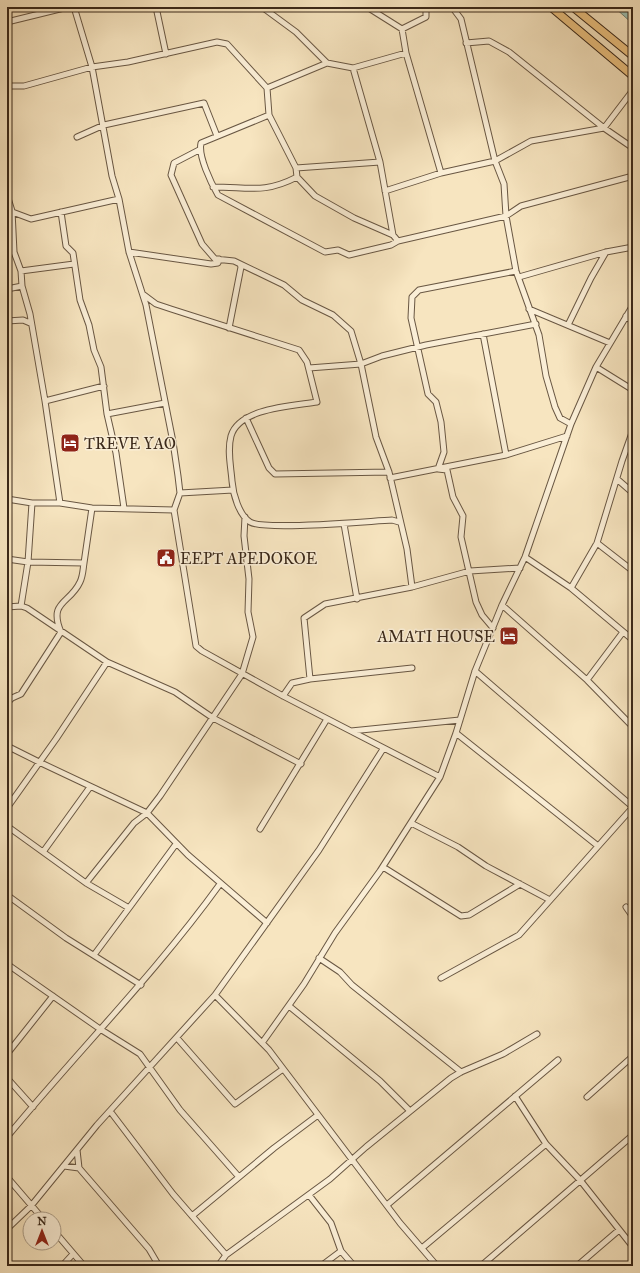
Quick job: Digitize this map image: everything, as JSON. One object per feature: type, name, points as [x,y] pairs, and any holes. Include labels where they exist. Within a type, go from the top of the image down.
[{"type":"highway","points":[[551,7],[633,76]]},
{"type":"highway","points":[[573,7],[633,56]]},
{"type":"street","points":[[9,7],[7,21],[68,7]]},
{"type":"street","points":[[74,7],[92,67],[104,125],[112,176],[119,198],[129,252],[143,295],[173,442],[180,493],[174,510],[196,646],[242,674],[383,749],[440,777]]},
{"type":"street","points":[[156,7],[166,54]]},
{"type":"street","points":[[262,7],[296,32],[327,63]]},
{"type":"street","points":[[367,7],[402,29],[406,53],[440,173]]},
{"type":"street","points":[[402,29],[426,17],[426,7]]},
{"type":"street","points":[[452,7],[461,19],[495,160],[504,184],[506,216],[516,271],[529,309],[536,324],[555,407],[560,418],[571,424]]},
{"type":"street","points":[[466,43],[489,41],[509,52],[604,128],[633,148]]},
{"type":"street","points":[[7,86],[24,86],[92,67],[166,54],[217,42],[227,44],[267,88],[269,115],[296,168],[297,176],[315,196],[354,218],[393,235],[398,241]]},
{"type":"street","points":[[267,88],[327,63],[353,68],[406,53]]},
{"type":"street","points":[[353,68],[380,162],[393,235]]},
{"type":"street","points":[[385,191],[440,173],[495,160],[531,141],[604,128],[633,90]]},
{"type":"street","points":[[77,137],[104,125],[204,103],[217,136]]},
{"type":"street","points":[[269,115],[201,143],[199,150],[214,187],[218,195],[325,252],[338,250],[349,255],[360,251],[391,245],[398,241],[506,216],[521,206],[633,176]]},
{"type":"street","points":[[129,252],[211,264],[220,261],[219,259],[215,259],[202,244],[171,175],[174,163],[199,150]]},
{"type":"street","points":[[296,168],[380,162]]},
{"type":"street","points":[[214,187],[263,189],[281,185],[297,176]]},
{"type":"street","points":[[7,195],[14,252],[21,271],[22,286],[30,314],[30,324],[45,401],[60,503]]},
{"type":"street","points":[[9,210],[31,219],[119,198]]},
{"type":"street","points":[[61,212],[66,246],[73,253],[80,300],[89,325],[94,350],[101,367],[107,414],[116,454],[124,508]]},
{"type":"street","points":[[519,277],[606,252],[633,247]]},
{"type":"street","points":[[568,325],[591,278],[606,252]]},
{"type":"street","points":[[215,259],[224,259],[240,264],[284,285],[302,300],[333,315],[351,331],[361,364],[374,429],[389,472],[407,549],[412,587]]},
{"type":"street","points":[[21,271],[74,264]]},
{"type":"street","points":[[229,328],[238,285],[241,267],[240,264]]},
{"type":"street","points":[[438,469],[444,452],[441,422],[436,402],[428,394],[417,347],[410,308],[412,297],[416,292],[516,271]]},
{"type":"street","points":[[7,289],[22,286]]},
{"type":"street","points":[[143,295],[156,304],[299,350],[305,359],[309,368],[316,402],[256,413],[246,418],[235,427],[231,436],[230,456],[233,490],[245,517],[250,522],[258,525],[344,524],[392,520],[400,522]]},
{"type":"street","points":[[262,1043],[289,1006],[335,933],[383,867],[440,777],[456,734],[475,671],[502,605],[525,557],[571,424],[596,367],[633,305]]},
{"type":"street","points":[[529,309],[610,342]]},
{"type":"street","points":[[626,316],[633,322]]},
{"type":"street","points":[[7,321],[23,320],[30,324]]},
{"type":"street","points":[[309,368],[361,364],[417,347],[536,324]]},
{"type":"street","points":[[483,334],[506,455]]},
{"type":"street","points":[[596,367],[633,390]]},
{"type":"street","points":[[45,401],[104,386]]},
{"type":"street","points":[[107,414],[165,403]]},
{"type":"street","points":[[246,418],[269,468],[275,474],[389,472]]},
{"type":"street","points":[[571,588],[597,543],[633,430]]},
{"type":"street","points":[[390,478],[506,455],[567,436]]},
{"type":"street","points":[[438,469],[447,470],[453,497],[463,516],[461,537],[476,602],[482,615],[493,628]]},
{"type":"street","points":[[617,479],[633,493]]},
{"type":"street","points":[[180,493],[233,490]]},
{"type":"street","points":[[7,499],[32,504],[60,503],[92,508],[174,510]]},
{"type":"street","points":[[21,606],[28,562],[32,504]]},
{"type":"street","points":[[62,632],[57,622],[57,610],[60,604],[80,583],[92,508]]},
{"type":"street","points":[[86,883],[134,823],[147,813],[181,768],[242,674],[253,637],[248,612],[249,579],[244,536],[245,517]]},
{"type":"street","points":[[344,524],[357,599]]},
{"type":"street","points":[[597,543],[633,571]]},
{"type":"street","points":[[525,557],[571,588],[633,640]]},
{"type":"street","points":[[7,559],[28,562],[84,564]]},
{"type":"street","points":[[310,679],[304,618],[325,604],[357,599],[412,587],[470,571],[520,568]]},
{"type":"street","points":[[502,605],[587,680],[633,727]]},
{"type":"street","points":[[7,607],[21,606],[27,608],[107,662],[175,692],[213,718],[301,764]]},
{"type":"street","points":[[7,703],[12,698],[21,694],[62,632]]},
{"type":"street","points":[[587,680],[623,632]]},
{"type":"street","points":[[7,808],[56,739],[107,662]]},
{"type":"street","points":[[283,696],[292,683],[310,679],[412,668]]},
{"type":"street","points":[[441,978],[514,939],[633,807],[475,671]]},
{"type":"street","points":[[260,829],[301,764],[327,719]]},
{"type":"street","points":[[350,731],[460,720]]},
{"type":"street","points":[[456,734],[598,846]]},
{"type":"street","points":[[7,746],[147,813],[176,844],[220,884],[267,923]]},
{"type":"street","points":[[7,1229],[32,1206],[77,1150],[215,995],[319,850],[383,749]]},
{"type":"street","points":[[43,852],[90,786]]},
{"type":"street","points":[[411,823],[458,847],[486,866],[550,900]]},
{"type":"street","points":[[7,826],[86,883],[129,908]]},
{"type":"street","points":[[94,955],[176,844]]},
{"type":"street","points":[[383,867],[461,916],[469,915],[520,884]]},
{"type":"street","points":[[7,1137],[100,1029],[141,985],[220,884]]},
{"type":"street","points":[[7,895],[66,938],[141,985]]},
{"type":"street","points":[[626,907],[633,916]]},
{"type":"street","points":[[319,958],[340,972],[352,985],[461,1072]]},
{"type":"street","points":[[7,964],[100,1029],[140,1054],[180,1110],[239,1177]]},
{"type":"street","points":[[215,995],[262,1043],[387,1204],[400,1223],[437,1266]]},
{"type":"street","points":[[7,1054],[53,996]]},
{"type":"street","points":[[289,1006],[380,1081],[410,1111]]},
{"type":"street","points":[[218,1266],[226,1255],[309,1195],[353,1160],[410,1111],[461,1072],[503,1054],[537,1034]]},
{"type":"street","points":[[177,1038],[235,1104],[283,1069]]},
{"type":"street","points":[[587,1097],[633,1056]]},
{"type":"street","points":[[387,1204],[558,1060]]},
{"type":"street","points":[[7,1078],[32,1107]]},
{"type":"street","points":[[515,1096],[546,1144],[580,1180],[633,1247]]},
{"type":"street","points":[[110,1112],[156,1173],[226,1255]]},
{"type":"street","points":[[192,1216],[318,1115]]},
{"type":"street","points":[[481,1266],[633,1135]]},
{"type":"street","points":[[422,1248],[546,1144]]},
{"type":"street","points":[[77,1150],[79,1168],[149,1250],[159,1266]]},
{"type":"street","points":[[64,1166],[79,1168]]},
{"type":"street","points":[[7,1177],[36,1211]]},
{"type":"street","points":[[309,1195],[331,1223],[341,1251],[354,1266]]},
{"type":"street","points":[[577,1266],[619,1230]]},
{"type":"street","points":[[62,1241],[84,1266]]},
{"type":"street","points":[[321,1266],[341,1251]]},
{"type":"street","points":[[62,1266],[73,1254]]},
{"type":"shaded area","points":[[614,7],[633,7],[633,24]]},
{"type":"place","name":"TREVE YAO","points":[[70,443]]},
{"type":"place","name":"EEPT APEDOKOE","points":[[166,558]]},
{"type":"place","name":"AMATI HOUSE","points":[[509,636]]}]
